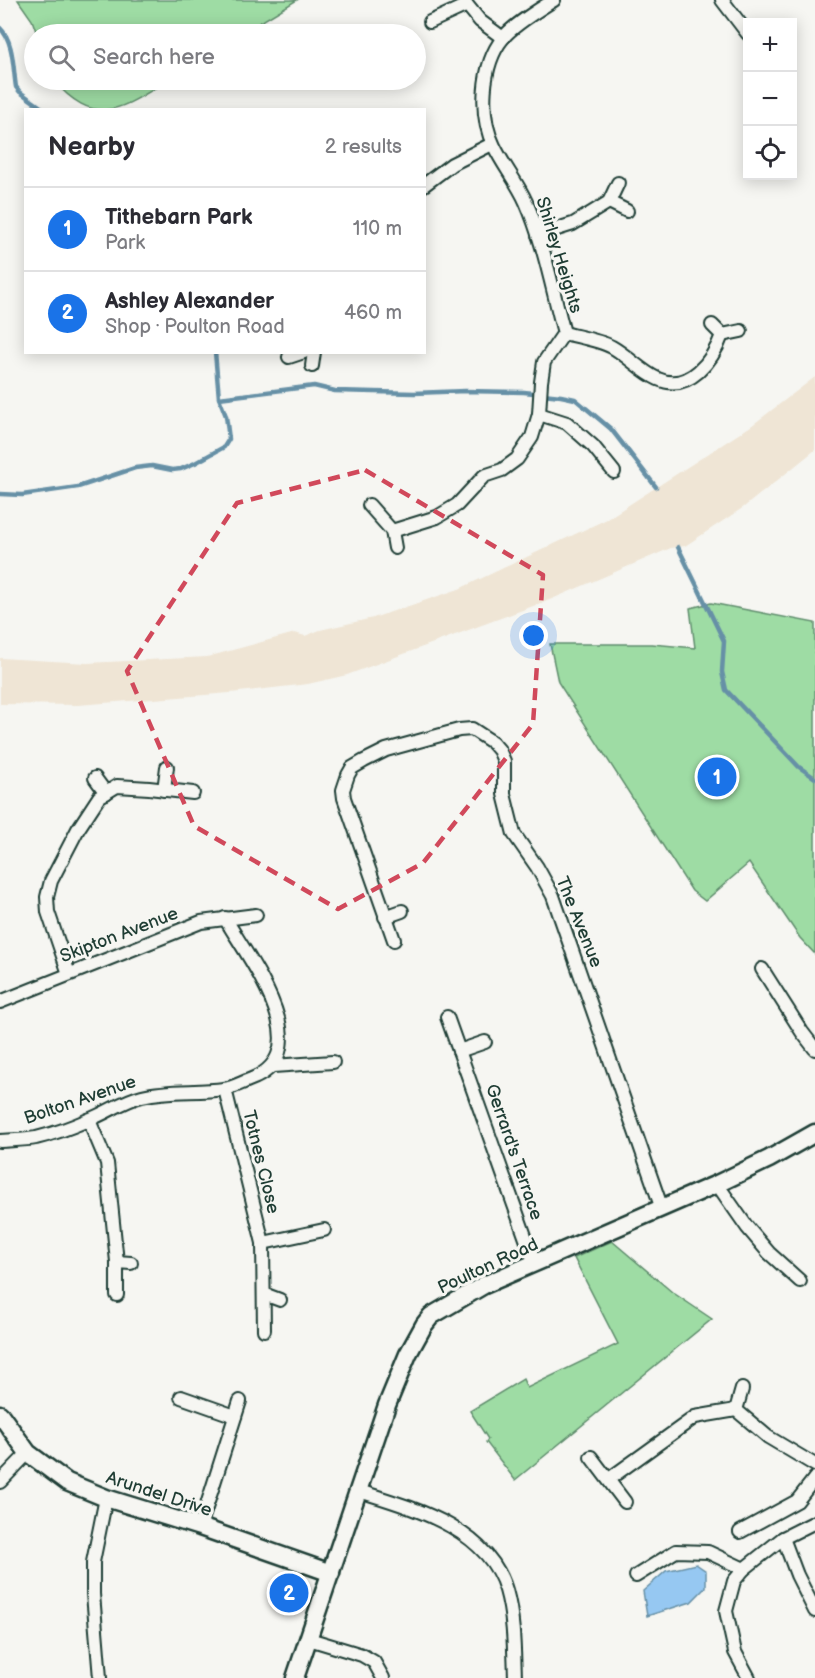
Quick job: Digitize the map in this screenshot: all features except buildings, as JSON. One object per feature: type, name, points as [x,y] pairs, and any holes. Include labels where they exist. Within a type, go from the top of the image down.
[{"type":"main road","name":"Poulton Road","points":[[295,1678],[387,1405],[408,1354],[424,1325],[438,1311],[484,1285],[717,1184],[769,1159],[815,1132]]},
{"type":"main road","name":"Arundel Drive","points":[[0,1414],[28,1453],[67,1482],[106,1498],[200,1527],[331,1573]]},
{"type":"street","points":[[430,21],[467,5],[480,21],[503,38],[554,0]]},
{"type":"street","points":[[722,0],[743,29]]},
{"type":"street","name":"Shirley Heights","points":[[392,531],[437,517],[457,505],[484,476],[502,470],[517,459],[531,436],[540,410],[540,382],[544,362],[564,333],[538,235],[525,201],[492,144],[483,108],[485,82],[491,60],[503,38]]},
{"type":"street","points":[[426,184],[452,164],[492,144]]},
{"type":"street","points":[[538,235],[573,224],[609,202],[618,183]]},
{"type":"street","points":[[609,202],[627,211]]},
{"type":"street","points":[[712,326],[722,335]]},
{"type":"street","points":[[722,335],[741,331]]},
{"type":"street","points":[[564,333],[611,346],[658,379],[677,382],[692,377],[706,364],[716,350],[722,335]]},
{"type":"street","points":[[289,357],[298,354]]},
{"type":"street","points":[[312,366],[314,354]]},
{"type":"street","points":[[540,410],[567,423],[593,446],[614,472]]},
{"type":"street","points":[[369,505],[392,531],[395,548]]},
{"type":"street","name":"The Avenue","points":[[394,940],[344,798],[343,790],[348,775],[352,768],[386,750],[459,730],[472,729],[492,742],[504,761],[504,794],[508,818],[514,834],[537,867],[553,896],[662,1209]]},
{"type":"street","points":[[164,790],[167,767]]},
{"type":"street","points":[[95,778],[106,793]]},
{"type":"street","points":[[69,974],[48,912],[47,897],[51,881],[78,830],[99,797],[117,786],[193,793]]},
{"type":"street","points":[[386,917],[402,911]]},
{"type":"street","name":"Skipton Avenue","points":[[0,1002],[201,922],[256,915]]},
{"type":"street","points":[[225,918],[257,972],[277,1012],[282,1042],[273,1066]]},
{"type":"street","points":[[762,969],[815,1049]]},
{"type":"street","name":"Gerrard's Terrace","points":[[447,1017],[535,1264]]},
{"type":"street","points":[[459,1051],[485,1041]]},
{"type":"street","name":"Bolton Avenue","points":[[0,1141],[37,1138],[89,1120],[122,1103],[142,1096],[175,1090],[225,1089],[257,1077],[273,1066],[333,1062]]},
{"type":"street","name":"Totnes Close","points":[[225,1089],[262,1244],[264,1330]]},
{"type":"street","points":[[89,1120],[107,1163],[117,1262],[117,1294]]},
{"type":"street","points":[[717,1184],[747,1227],[769,1253],[800,1281]]},
{"type":"street","name":"Totnes Close","points":[[262,1244],[324,1230]]},
{"type":"street","points":[[117,1262],[131,1263]]},
{"type":"street","points":[[264,1294],[280,1300]]},
{"type":"street","points":[[736,1410],[742,1389]]},
{"type":"street","points":[[181,1397],[235,1416]]},
{"type":"street","points":[[200,1527],[240,1401]]},
{"type":"street","points":[[609,1479],[695,1417],[736,1410],[768,1437],[815,1465]]},
{"type":"street","points":[[0,1482],[28,1453]]},
{"type":"street","points":[[591,1457],[625,1502]]},
{"type":"street","points":[[740,1532],[797,1501],[815,1478]]},
{"type":"street","points":[[358,1491],[414,1509],[465,1535],[484,1552],[497,1569],[506,1590],[513,1636],[515,1678]]},
{"type":"street","points":[[100,1678],[93,1594],[93,1562],[106,1498]]},
{"type":"street","points":[[749,1678],[735,1652],[726,1611],[734,1581],[744,1569],[783,1538],[815,1522]]},
{"type":"street","points":[[783,1538],[797,1575],[815,1611]]},
{"type":"street","points":[[636,1576],[676,1551],[708,1552],[744,1569]]},
{"type":"street","points":[[309,1639],[374,1662],[382,1678]]},
{"type":"highlighted area","points":[[365,470],[543,575],[533,724],[423,863],[338,909],[194,826],[127,671],[237,503]]},
{"type":"shaded area","points":[[815,377],[815,450],[744,507],[685,546],[671,548],[552,599],[347,675],[308,684],[230,693],[78,705],[0,704],[0,658],[87,663],[207,657],[295,633],[305,636],[320,630],[373,618],[459,589],[607,519],[751,426]]},
{"type":"green space","points":[[18,0],[297,0],[257,24],[33,24]]},
{"type":"green space","points":[[63,90],[152,90],[137,99],[113,108],[94,108],[83,105]]},
{"type":"green space","points":[[711,603],[815,623],[815,954],[800,938],[749,863],[705,901],[692,891],[558,682],[550,644],[652,644],[695,648],[690,608]]},
{"type":"green space","points":[[612,1241],[672,1292],[712,1319],[515,1480],[486,1442],[488,1439],[470,1411],[523,1379],[527,1388],[618,1344],[574,1258]]},
{"type":"water","points":[[696,1564],[706,1571],[706,1587],[691,1602],[647,1616],[643,1591],[666,1571]]},
{"type":"waterway","points":[[0,28],[8,40],[16,87],[42,108]]},
{"type":"waterway","points":[[215,354],[219,398],[314,386],[335,391],[524,392],[575,399],[611,429],[656,487]]},
{"type":"waterway","points":[[0,494],[22,495],[78,487],[135,468],[152,466],[172,470],[195,463],[224,447],[229,439],[226,416],[219,398]]},
{"type":"waterway","points":[[678,547],[724,641],[722,672],[726,690],[799,767],[815,778]]},
{"type":"place","name":"Tithebarn Park","points":[[717,777]]},
{"type":"place","name":"Ashley Alexander","points":[[289,1593]]}]
